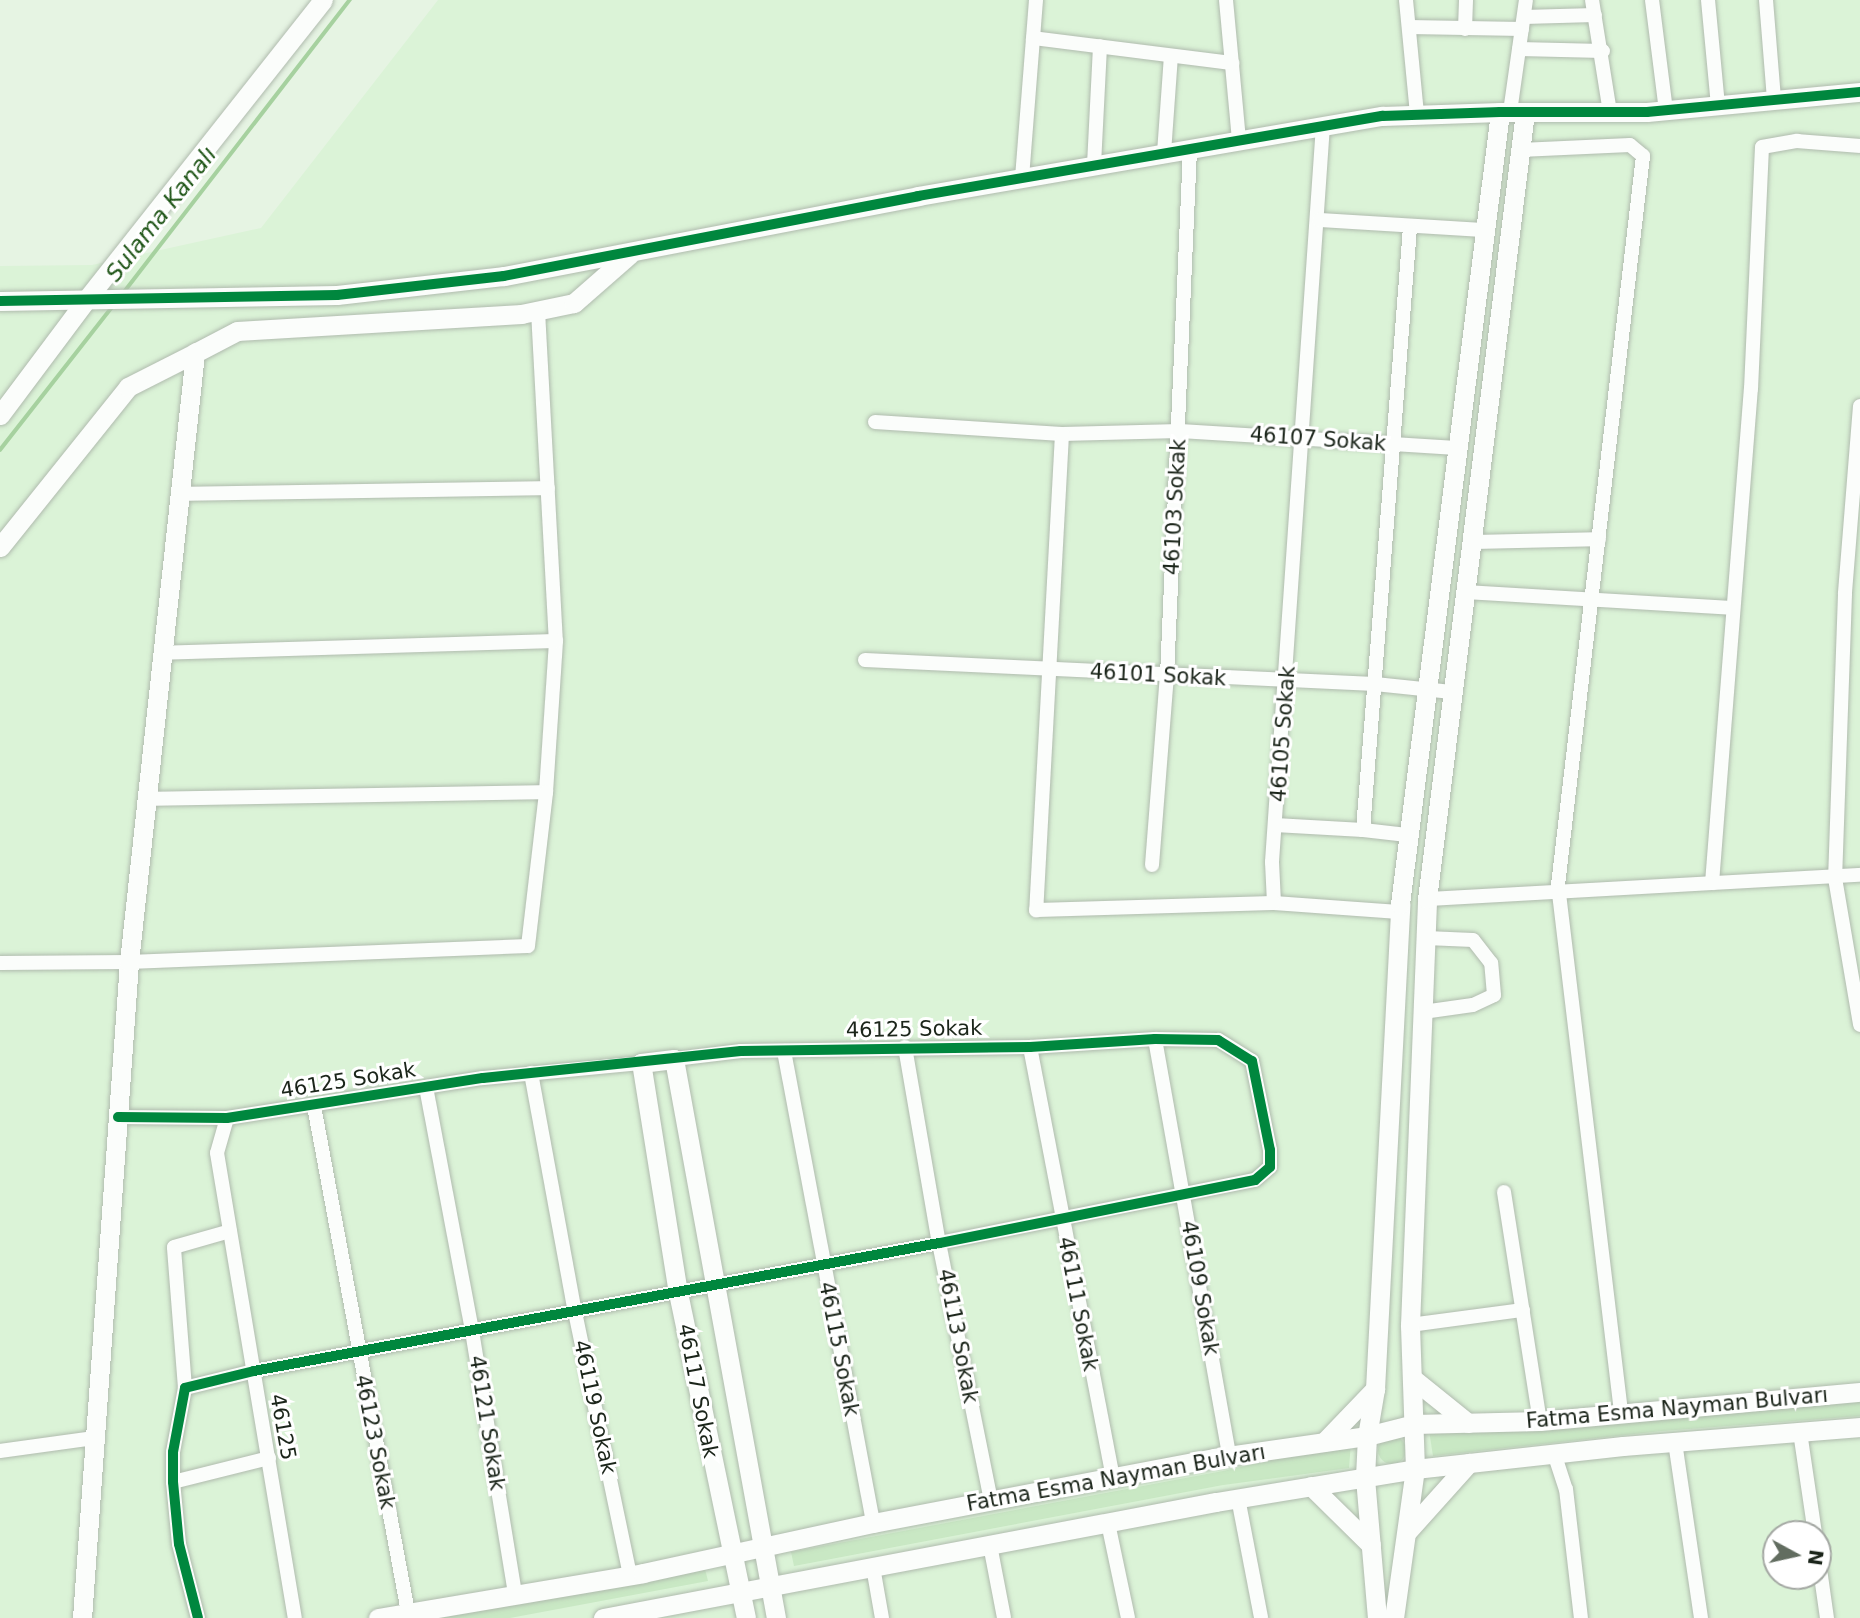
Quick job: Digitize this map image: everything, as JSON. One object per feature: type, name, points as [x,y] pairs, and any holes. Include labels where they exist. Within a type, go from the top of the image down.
[{"type":"street","points":[[0,415],[86,300],[323,0]]},
{"type":"street","points":[[1022,178],[1036,0]]},
{"type":"street","points":[[1226,0],[1240,139]]},
{"type":"street","points":[[1406,0],[1417,114]]},
{"type":"street","points":[[1465,29],[1466,0]]},
{"type":"street","points":[[1377,1618],[1365,1477],[1367,1436],[1375,1389],[1399,912],[1484,230],[1511,112],[1526,0]]},
{"type":"street","points":[[1592,0],[1603,51],[1610,112]]},
{"type":"street","points":[[1652,0],[1666,111]]},
{"type":"street","points":[[1708,0],[1718,105]]},
{"type":"street","points":[[1766,0],[1774,100]]},
{"type":"street","points":[[1409,27],[1465,29],[1595,15]]},
{"type":"street","points":[[1033,38],[1232,63]]},
{"type":"street","points":[[1094,165],[1100,46]]},
{"type":"street","points":[[1519,49],[1603,51]]},
{"type":"street","points":[[1164,153],[1171,56]]},
{"type":"street","points":[[0,301],[119,301],[337,295],[503,276],[1022,178],[1382,116],[1666,111],[1860,92]]},
{"type":"street","points":[[1394,1618],[1415,1469],[1410,1325],[1427,899],[1520,150],[1511,112]]},
{"type":"street","name":"46105 Sokak","points":[[1274,903],[1275,825],[1319,220],[1323,125]]},
{"type":"street","points":[[1712,883],[1751,389],[1762,148],[1797,141],[1860,146]]},
{"type":"street","points":[[1520,150],[1630,145],[1643,156],[1590,601],[1559,891],[1621,1412]]},
{"type":"street","name":"46103 Sokak","points":[[1152,865],[1167,677],[1180,431],[1190,149]]},
{"type":"street","points":[[1319,220],[1410,228],[1484,230]]},
{"type":"street","points":[[1363,830],[1391,444],[1410,228]]},
{"type":"street","points":[[0,547],[128,387],[237,331],[538,311],[574,303],[630,253]]},
{"type":"street","points":[[0,963],[129,962],[527,946],[546,792],[556,641],[538,311]]},
{"type":"street","points":[[82,1618],[129,962],[195,353]]},
{"type":"street","points":[[1860,406],[1845,594],[1835,878],[1860,1026]]},
{"type":"street","name":"46107 Sokak","points":[[875,422],[1062,434],[1180,431],[1456,448]]},
{"type":"street","points":[[1062,434],[1036,910],[1274,903],[1399,912]]},
{"type":"street","points":[[180,494],[548,488]]},
{"type":"street","points":[[1471,542],[1599,539]]},
{"type":"street","points":[[1464,592],[1734,608]]},
{"type":"street","points":[[162,653],[556,641]]},
{"type":"street","name":"46101 Sokak","points":[[865,660],[1167,677],[1375,684],[1425,687],[1451,692]]},
{"type":"street","points":[[146,799],[546,792]]},
{"type":"street","points":[[1275,825],[1407,835]]},
{"type":"street","points":[[1427,899],[1860,875]]},
{"type":"street","points":[[1423,1012],[1473,1005],[1494,995],[1491,963],[1473,940],[1426,938]]},
{"type":"street","name":"46125 Sokak","points":[[185,1388],[254,1371],[358,1354],[1183,1195],[1255,1180],[1270,1167],[1270,1150],[1252,1061],[1219,1040],[1155,1039],[1030,1047],[741,1051],[674,1059]]},
{"type":"street","name":"46109 Sokak","points":[[1155,1039],[1230,1456]]},
{"type":"street","name":"46113 Sokak","points":[[905,1047],[939,1243],[991,1500]]},
{"type":"street","name":"46111 Sokak","points":[[1030,1047],[1112,1477]]},
{"type":"street","name":"46115 Sokak","points":[[784,1051],[822,1266],[873,1523]]},
{"type":"street","points":[[641,1063],[674,1059]]},
{"type":"street","name":"46117 Sokak","points":[[674,1059],[776,1618]]},
{"type":"street","name":"46125 Sokak","points":[[118,1117],[227,1118],[531,1073],[641,1063]]},
{"type":"street","name":"46117 Sokak","points":[[641,1063],[678,1293],[730,1552],[746,1618]]},
{"type":"street","name":"46119 Sokak","points":[[531,1073],[575,1312],[630,1575]]},
{"type":"street","name":"46121 Sokak","points":[[426,1087],[472,1331],[515,1594]]},
{"type":"street","name":"46123 Sokak","points":[[314,1106],[408,1612]]},
{"type":"street","name":"46125","points":[[227,1118],[217,1153],[295,1618]]},
{"type":"street","points":[[1504,1192],[1540,1421]]},
{"type":"street","points":[[198,1618],[179,1544],[173,1482],[173,1452],[185,1388],[174,1247],[230,1231]]},
{"type":"street","points":[[1410,1325],[1523,1310]]},
{"type":"street","points":[[1412,1378],[1468,1423]]},
{"type":"street","points":[[1324,1442],[1375,1389]]},
{"type":"street","name":"Fatma Esma Nayman Bulvarı","points":[[378,1618],[630,1575],[730,1552],[991,1500],[1230,1456],[1367,1436],[1414,1424],[1540,1421],[1860,1392]]},
{"type":"street","name":"Fatma Esma Nayman Bulvarı","points":[[603,1618],[632,1615],[1238,1498],[1415,1469],[1554,1453],[1860,1427]]},
{"type":"street","points":[[1800,1433],[1813,1520]]},
{"type":"street","points":[[0,1451],[94,1438]]},
{"type":"street","points":[[1675,1442],[1701,1618]]},
{"type":"street","points":[[1554,1453],[1566,1489],[1581,1618]]},
{"type":"street","points":[[173,1482],[269,1458]]},
{"type":"street","points":[[1407,1532],[1469,1463]]},
{"type":"street","points":[[1311,1486],[1371,1545]]},
{"type":"street","points":[[1238,1498],[1262,1618]]},
{"type":"street","points":[[1108,1522],[1128,1618]]},
{"type":"street","points":[[990,1545],[1004,1618]]},
{"type":"street","points":[[873,1567],[882,1618]]},
{"type":"street","points":[[1823,1590],[1827,1618]]},
{"type":"shaded area","points":[[438,0],[1860,0],[1860,1618],[0,1618],[0,266],[92,265],[261,228]]},
{"type":"shaded area","points":[[1860,1401],[1860,1416],[1662,1431],[1433,1456],[1429,1430]]},
{"type":"shaded area","points":[[1392,1436],[1402,1440],[1406,1450],[1402,1460],[1392,1464],[1382,1460],[1378,1450],[1382,1440]]},
{"type":"shaded area","points":[[1351,1442],[1349,1468],[1223,1485],[794,1566],[791,1552],[1223,1471]]},
{"type":"shaded area","points":[[705,1569],[708,1581],[510,1618],[438,1618]]},
{"type":"waterway","name":"Sulama Kanalı","points":[[124,292],[350,0]]},
{"type":"waterway","name":"Sulama Kanalı","points":[[0,450],[113,306]]},
{"type":"cycle path","points":[[0,301],[337,295],[504,276],[918,196],[1382,116],[1500,112],[1647,112],[1860,92]]},
{"type":"cycle path","points":[[118,1117],[227,1118],[483,1078],[741,1051],[1030,1047],[1155,1039],[1218,1040],[1252,1061],[1270,1150],[1270,1167],[1255,1180],[939,1243],[254,1371],[185,1388],[173,1452],[173,1482],[179,1544],[198,1618]]}]
